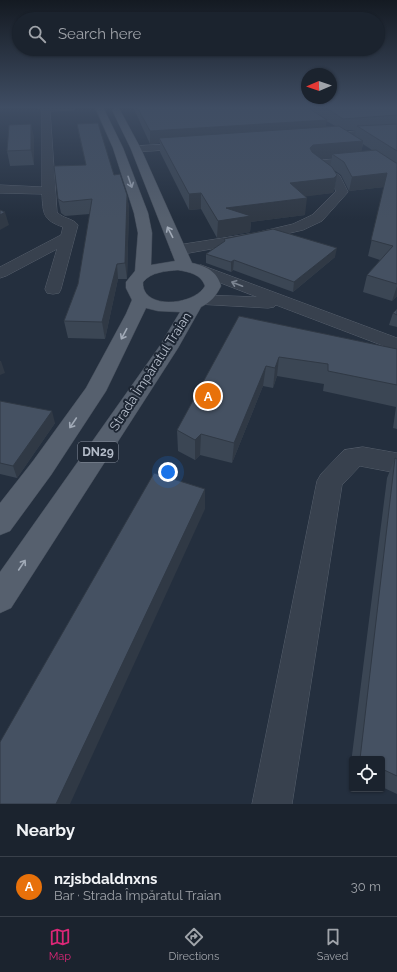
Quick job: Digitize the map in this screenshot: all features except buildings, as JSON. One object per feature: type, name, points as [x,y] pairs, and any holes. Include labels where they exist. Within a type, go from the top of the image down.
[{"type":"main road","points":[[116,145],[141,213],[146,234],[143,273]]},
{"type":"main road","points":[[134,145],[184,266]]},
{"type":"main road","points":[[198,302],[178,307],[151,304],[141,299],[135,292],[134,286],[136,279],[143,273],[153,268],[165,266],[184,266],[201,270]]},
{"type":"main road","name":"DN29","points":[[198,302],[210,294],[213,286],[211,279],[201,270]]},
{"type":"main road","name":"DN29","points":[[0,523],[42,468],[95,391],[135,314],[141,299]]},
{"type":"main road","name":"Strada Împăratul Traian","points":[[0,598],[198,302]]},
{"type":"street","points":[[45,145],[50,213],[56,220],[71,225],[53,289]]},
{"type":"street","points":[[136,149],[198,145]]},
{"type":"street","points":[[178,250],[262,235],[298,227],[314,220],[342,192],[341,186],[332,175],[312,161],[370,155]]},
{"type":"street","points":[[0,189],[48,191]]},
{"type":"street","points":[[0,273],[68,237]]},
{"type":"street","points":[[201,270],[286,304],[397,345]]},
{"type":"street","points":[[198,302],[286,304]]},
{"type":"street","points":[[272,804],[330,481],[353,457],[363,456],[397,463]]},
{"type":"place","name":"nzjsbdaldnxns","points":[[208,396]]}]
